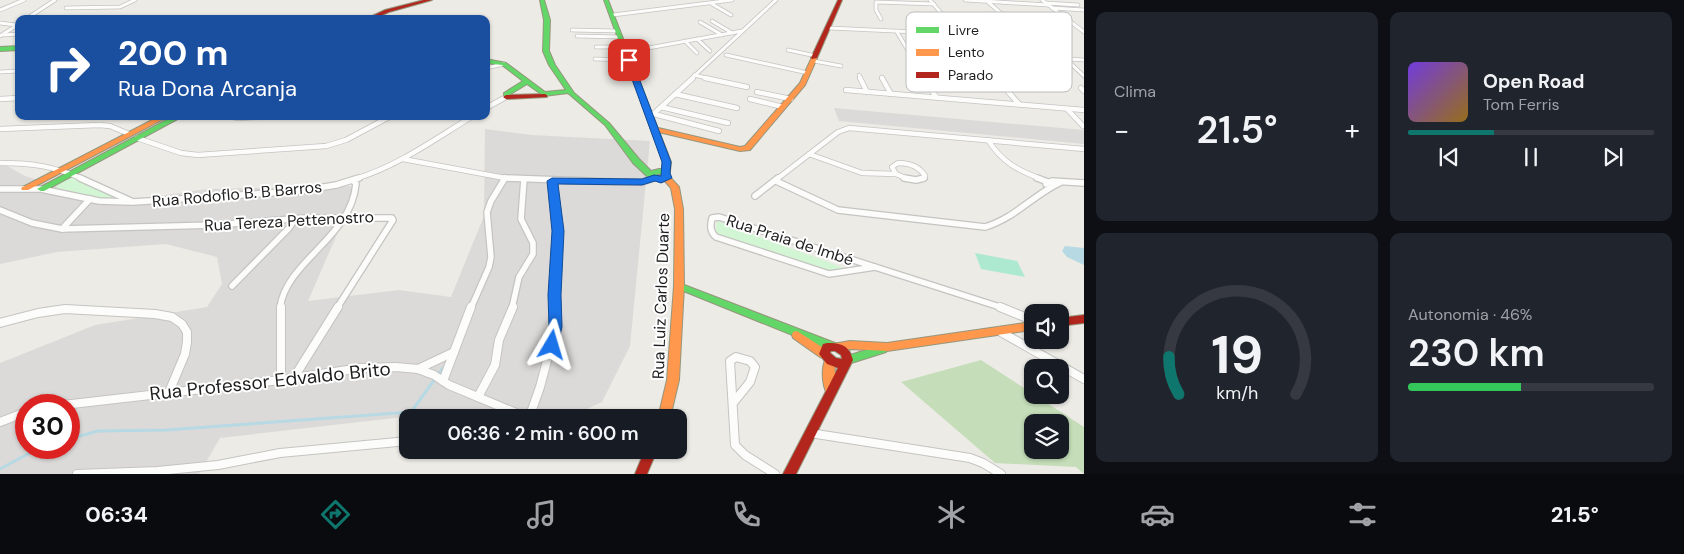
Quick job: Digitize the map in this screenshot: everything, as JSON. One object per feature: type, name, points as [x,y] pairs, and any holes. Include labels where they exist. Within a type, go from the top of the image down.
[{"type":"street","points":[[6,0],[14,4]]},
{"type":"street","points":[[0,10],[24,0]]},
{"type":"street","points":[[32,15],[55,0]]},
{"type":"street","points":[[66,8],[120,7],[135,0]]},
{"type":"street","points":[[404,8],[425,0]]},
{"type":"street","points":[[381,15],[430,0]]},
{"type":"street","points":[[542,0],[548,20],[546,51],[552,65],[571,93],[607,124],[640,165],[659,175]]},
{"type":"street","points":[[403,159],[505,178],[552,181],[642,182],[659,175],[668,165],[654,129],[652,116],[606,0]]},
{"type":"street","points":[[613,15],[732,0]]},
{"type":"street","points":[[652,116],[776,0]]},
{"type":"street","points":[[654,129],[745,149],[790,99],[809,72],[840,0]]},
{"type":"street","points":[[930,0],[941,12]]},
{"type":"street","points":[[965,0],[1078,5]]},
{"type":"street","points":[[881,19],[876,10],[876,2],[934,4]]},
{"type":"street","points":[[988,2],[999,12]]},
{"type":"street","points":[[712,4],[731,15]]},
{"type":"street","points":[[1047,4],[1084,10]]},
{"type":"street","points":[[1047,4],[1058,12]]},
{"type":"street","points":[[712,21],[732,33]]},
{"type":"street","points":[[700,22],[722,35]]},
{"type":"street","points":[[0,23],[15,24]]},
{"type":"street","points":[[1072,23],[1084,32]]},
{"type":"street","points":[[0,35],[15,26]]},
{"type":"street","points":[[829,28],[906,32]]},
{"type":"street","points":[[572,30],[619,34]]},
{"type":"street","points":[[595,59],[742,31]]},
{"type":"street","points":[[897,32],[906,47]]},
{"type":"street","points":[[0,35],[15,34]]},
{"type":"street","points":[[577,36],[619,34]]},
{"type":"street","points":[[697,39],[710,51]]},
{"type":"street","points":[[685,41],[697,53]]},
{"type":"street","points":[[596,47],[626,53]]},
{"type":"street","points":[[0,49],[15,48]]},
{"type":"street","points":[[788,50],[841,66]]},
{"type":"street","points":[[726,55],[809,72]]},
{"type":"street","points":[[490,62],[504,64],[544,94],[571,93]]},
{"type":"street","points":[[490,67],[504,64]]},
{"type":"street","points":[[1072,64],[1084,76]]},
{"type":"street","points":[[0,72],[15,71]]},
{"type":"street","points":[[859,75],[866,92]]},
{"type":"street","points":[[694,76],[747,87]]},
{"type":"street","points":[[882,77],[891,94]]},
{"type":"street","points":[[490,106],[506,97],[506,94],[527,81]]},
{"type":"street","points":[[846,90],[1084,110]]},
{"type":"street","points":[[757,92],[790,99]]},
{"type":"street","points":[[933,92],[936,97]]},
{"type":"street","points":[[1009,92],[1019,104]]},
{"type":"street","points":[[506,97],[517,98],[571,93]]},
{"type":"street","points":[[675,94],[737,108]]},
{"type":"street","points":[[0,99],[15,98]]},
{"type":"street","points":[[750,99],[783,107]]},
{"type":"street","points":[[661,107],[728,123]]},
{"type":"street","points":[[1067,109],[1083,126]]},
{"type":"street","points":[[652,116],[719,131]]},
{"type":"street","points":[[41,189],[164,120]]},
{"type":"street","points":[[0,129],[99,124],[110,126],[181,153],[198,155],[316,148],[346,140],[384,120]]},
{"type":"street","name":"Rua Rodoflo B. B Barros","points":[[0,189],[41,189],[112,202],[300,191],[353,180],[403,159],[466,120]]},
{"type":"street","points":[[755,196],[838,132],[849,128],[1084,149]]},
{"type":"street","points":[[25,188],[60,169],[133,136]]},
{"type":"street","points":[[988,140],[997,156],[1007,165],[1048,182],[1084,183]]},
{"type":"street","points":[[809,154],[862,173],[896,174],[914,180],[924,179],[925,176],[916,166],[904,163],[892,167],[896,174]]},
{"type":"street","name":"Rua Rodoflo B. B Barros","points":[[0,162],[28,163],[70,172],[133,202]]},
{"type":"street","name":"Rua Luiz Carlos Duarte","points":[[659,175],[675,187],[679,209],[679,286],[673,380],[666,409]]},
{"type":"street","points":[[443,381],[489,267],[490,246],[487,212],[491,201],[505,178]]},
{"type":"street","points":[[478,396],[495,365],[499,340],[512,310],[519,278],[532,254],[533,243],[521,219],[524,179]]},
{"type":"street","points":[[282,380],[280,312],[284,290],[346,217],[355,196],[356,184],[353,180]]},
{"type":"street","points":[[531,409],[543,379],[556,327],[554,295],[558,231],[552,181]]},
{"type":"street","points":[[776,181],[838,210],[975,227],[985,227],[1002,222],[1046,189],[1061,182]]},
{"type":"street","points":[[1046,189],[1048,182]]},
{"type":"street","points":[[62,229],[90,199]]},
{"type":"street","name":"Rua Tereza Pettenostro","points":[[1,212],[32,223],[62,229],[224,224],[295,218],[389,217],[393,220],[293,379]]},
{"type":"street","name":"Rua Praia de Imbé","points":[[875,267],[829,274],[716,237],[711,233],[710,225],[712,218],[718,217],[875,267],[1000,307],[1024,317]]},
{"type":"street","points":[[232,286],[289,228],[295,218]]},
{"type":"street","points":[[679,286],[834,346],[846,353],[847,362],[789,474]]},
{"type":"street","points":[[0,323],[38,313],[65,310],[155,314],[174,317],[180,320],[186,328],[188,338],[169,392]]},
{"type":"street","points":[[1069,321],[1084,319]]},
{"type":"street","points":[[784,327],[836,364],[847,362],[887,347]]},
{"type":"street","points":[[831,391],[827,347],[850,345],[887,347],[1024,327]]},
{"type":"street","points":[[999,331],[1084,379]]},
{"type":"street","points":[[418,369],[454,352]]},
{"type":"street","points":[[733,402],[750,382],[755,372],[755,367],[750,361],[736,357],[730,361],[735,445],[745,455],[774,474]]},
{"type":"street","name":"Rua Professor Edvaldo Brito","points":[[80,403],[293,379],[383,366],[418,369],[508,409]]},
{"type":"street","points":[[0,422],[15,416]]},
{"type":"street","points":[[809,433],[970,458],[983,463],[1001,474]]},
{"type":"street","points":[[76,474],[218,465],[280,453],[399,442]]},
{"type":"street","points":[[641,474],[647,459]]},
{"type":"shaded area","points":[[834,108],[1084,130],[1084,144],[839,121]]},
{"type":"shaded area","points":[[485,129],[532,135],[650,141],[630,346],[602,402],[587,409],[399,409],[399,418],[220,438],[199,474],[0,474],[0,363],[95,325],[207,307],[222,284],[217,257],[166,244],[57,252],[0,264],[0,162],[25,176],[110,203],[207,189],[358,186],[308,301],[399,290],[451,297],[484,216]]},
{"type":"green space","points":[[69,174],[118,197],[106,200],[57,188],[56,182]]},
{"type":"green space","points":[[717,221],[855,272],[834,275],[724,238],[716,231]]},
{"type":"green space","points":[[975,253],[1017,261],[1025,277],[981,269]]},
{"type":"green space","points":[[981,360],[1024,388],[1024,404],[1049,404],[1064,414],[1024,414],[1024,459],[1069,459],[1069,417],[1084,427],[1084,474],[1076,467],[995,463],[901,382]]},
{"type":"water","points":[[1065,246],[1084,248],[1084,265],[1067,257],[1062,251]]},
{"type":"waterway","points":[[80,436],[98,431],[166,430],[411,412],[443,368]]},
{"type":"waterway","points":[[0,469],[19,459]]},
{"type":"traffic: fast","points":[[542,0],[547,20],[546,51],[552,65],[572,94],[607,124],[636,161],[652,176]]},
{"type":"traffic: fast","points":[[606,0],[667,162],[665,173]]},
{"type":"traffic: fast","points":[[0,49],[15,48]]},
{"type":"traffic: fast","points":[[490,62],[504,64],[544,94],[570,91]]},
{"type":"traffic: fast","points":[[506,97],[506,94],[527,81]]},
{"type":"traffic: fast","points":[[41,189],[172,120]]},
{"type":"traffic: fast","points":[[659,171],[665,173],[666,178],[661,180],[653,177],[653,173],[659,171]]},
{"type":"traffic: fast","points":[[679,286],[831,346]]},
{"type":"traffic: fast","points":[[848,360],[882,349]]},
{"type":"traffic: slow","points":[[654,129],[740,149],[747,148],[803,84],[814,58]]},
{"type":"traffic: slow","points":[[25,188],[158,120]]},
{"type":"traffic: slow","points":[[666,178],[675,187],[679,209],[679,286],[673,380],[666,409]]},
{"type":"traffic: slow","points":[[837,347],[850,345],[887,347],[1024,327]]},
{"type":"traffic: slow","points":[[797,335],[824,354]]},
{"type":"traffic: slow","points":[[830,361],[828,369],[831,391]]},
{"type":"traffic: jam","points":[[378,15],[430,0]]},
{"type":"traffic: jam","points":[[814,58],[840,0]]},
{"type":"traffic: jam","points":[[506,97],[545,96]]},
{"type":"traffic: jam","points":[[1069,321],[1084,319]]},
{"type":"traffic: jam","points":[[789,474],[848,360],[846,353],[837,347],[827,347],[824,354],[830,361],[845,363]]},
{"type":"traffic: jam","points":[[641,474],[647,459]]},
{"type":"route","points":[[552,345],[556,327],[554,295],[555,263],[558,244],[552,181],[642,182],[654,178],[661,180],[667,176],[665,173],[668,165],[629,60]]}]
